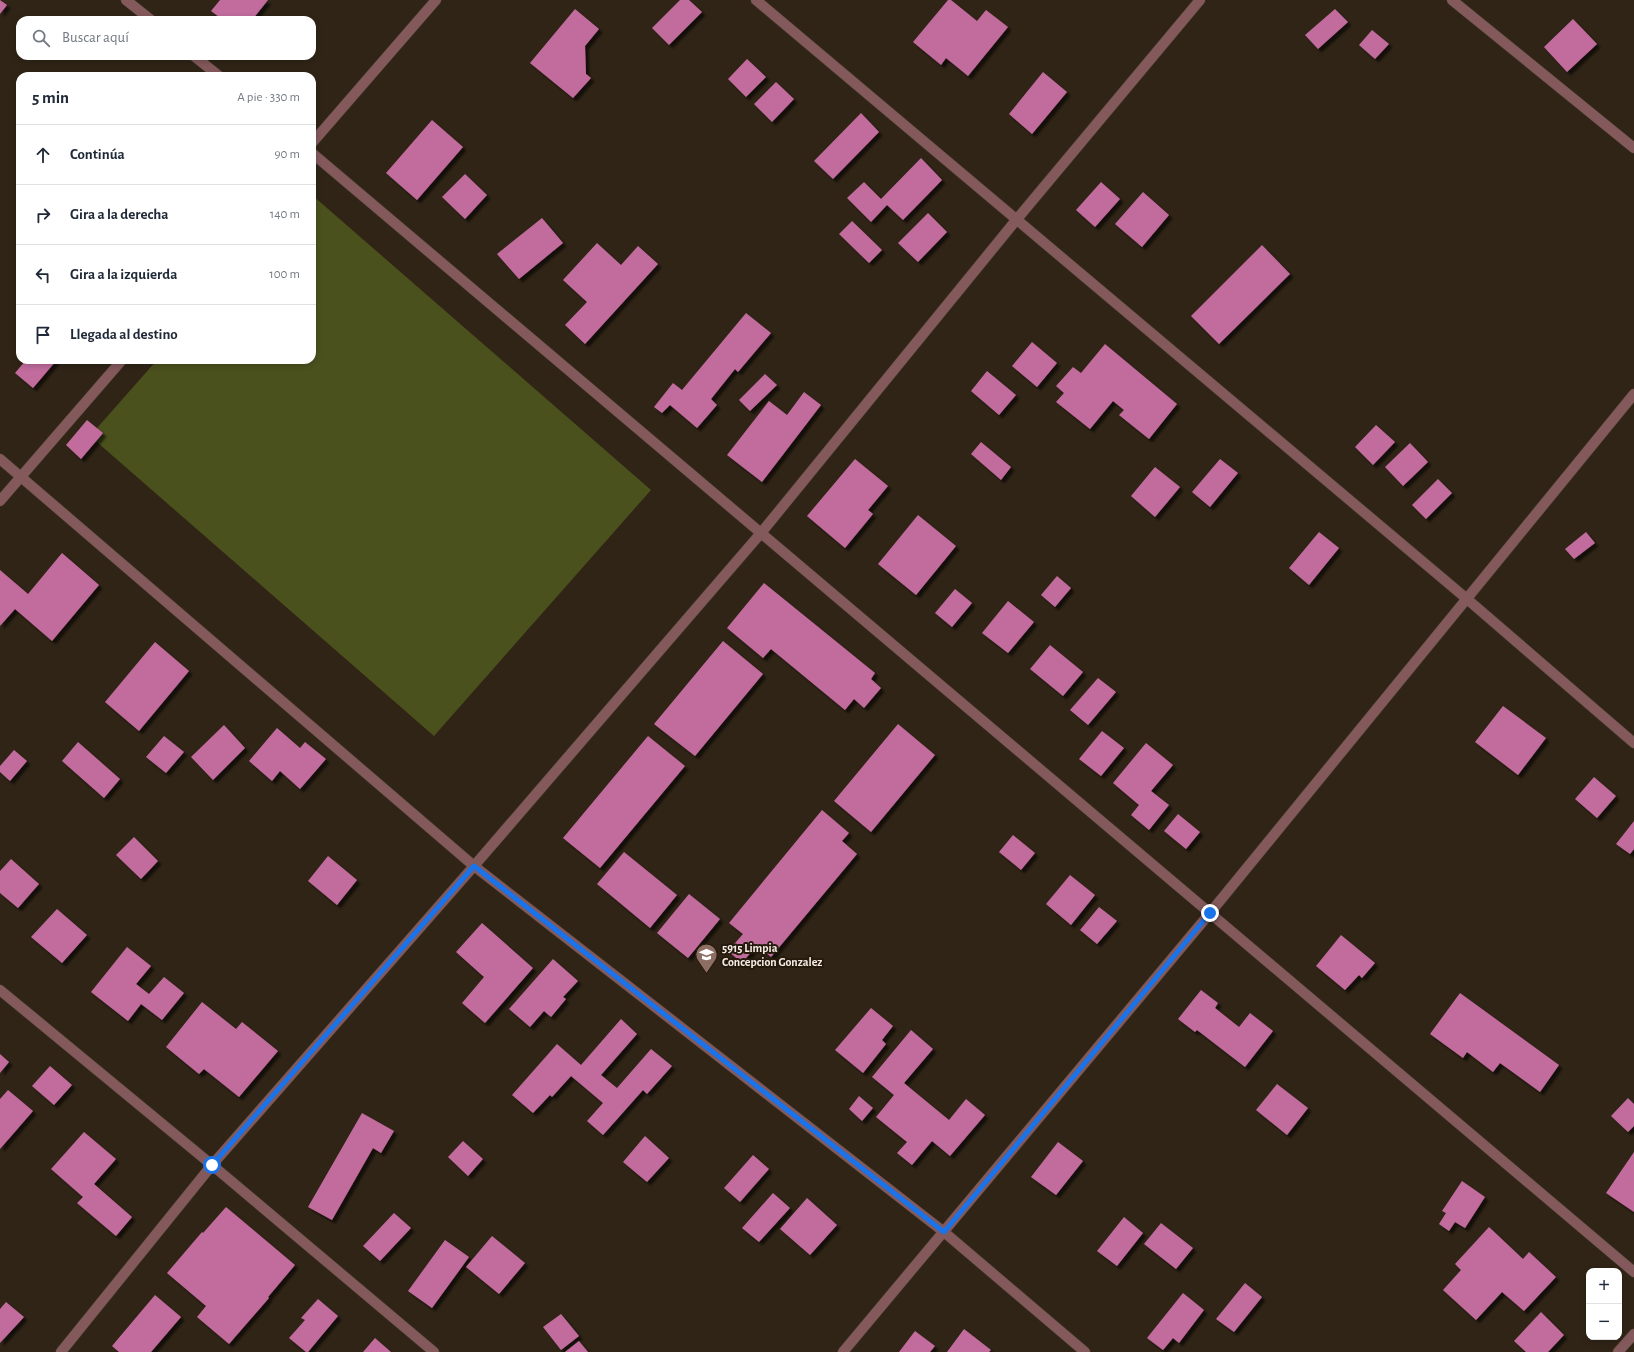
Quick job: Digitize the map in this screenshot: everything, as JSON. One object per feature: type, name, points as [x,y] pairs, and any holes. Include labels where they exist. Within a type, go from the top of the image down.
[{"type":"street","points":[[126,0],[146,16]]},
{"type":"street","points":[[316,138],[436,0]]},
{"type":"street","points":[[756,0],[1467,599],[1634,743]]},
{"type":"street","points":[[61,1352],[212,1165],[474,866],[761,533],[1017,219],[1200,0]]},
{"type":"street","points":[[1452,0],[1634,148]]},
{"type":"street","points":[[199,60],[214,72]]},
{"type":"street","points":[[316,156],[1634,1272]]},
{"type":"street","points":[[0,501],[20,476],[118,364]]},
{"type":"street","points":[[844,1352],[1210,913],[1634,394]]},
{"type":"street","points":[[0,459],[474,866],[944,1232],[1085,1352]]},
{"type":"street","points":[[0,990],[212,1165],[434,1352]]},
{"type":"street","points":[[1618,1352],[1634,1334]]},
{"type":"green space","points":[[316,198],[651,490],[434,736],[90,436],[153,364],[316,364]]},
{"type":"building","points":[[0,0],[7,5],[0,14]]},
{"type":"building","points":[[220,0],[268,0],[255,16],[218,16],[211,11]]},
{"type":"building","points":[[680,0],[689,0],[702,12],[669,45],[652,28]]},
{"type":"building","points":[[948,0],[951,0],[977,21],[986,10],[1008,27],[968,76],[946,58],[941,65],[913,42]]},
{"type":"building","points":[[575,9],[599,29],[585,46],[586,74],[591,78],[573,98],[530,63]]},
{"type":"building","points":[[1335,9],[1348,22],[1318,49],[1305,35]]},
{"type":"building","points":[[1573,19],[1597,44],[1567,72],[1544,47]]},
{"type":"building","points":[[1372,30],[1389,44],[1375,59],[1359,45]]},
{"type":"building","points":[[747,59],[766,77],[746,97],[728,79]]},
{"type":"building","points":[[1043,72],[1067,92],[1032,134],[1009,114]]},
{"type":"building","points":[[776,82],[794,99],[772,122],[754,104]]},
{"type":"building","points":[[861,113],[879,132],[833,179],[814,161]]},
{"type":"building","points":[[432,120],[463,147],[417,200],[386,173]]},
{"type":"building","points":[[921,158],[942,180],[903,220],[887,205],[871,222],[847,198],[864,182],[881,199]]},
{"type":"building","points":[[465,174],[487,195],[465,219],[442,197]]},
{"type":"building","points":[[1101,182],[1120,199],[1095,227],[1076,210]]},
{"type":"building","points":[[1143,192],[1169,215],[1142,247],[1115,224]]},
{"type":"building","points":[[928,213],[947,232],[918,262],[898,243]]},
{"type":"building","points":[[542,218],[563,243],[519,279],[497,254]]},
{"type":"building","points":[[852,221],[882,250],[869,263],[839,234]]},
{"type":"building","points":[[597,243],[621,265],[638,246],[658,264],[585,344],[565,325],[587,302],[563,280]]},
{"type":"building","points":[[1262,245],[1290,274],[1219,344],[1191,316]]},
{"type":"building","points":[[746,313],[771,333],[738,372],[735,369],[711,399],[717,405],[697,428],[670,405],[662,413],[654,407],[673,383],[682,390]]},
{"type":"building","points":[[1032,342],[1057,363],[1037,387],[1012,366]]},
{"type":"building","points":[[1105,344],[1177,404],[1149,439],[1119,415],[1124,410],[1113,401],[1090,429],[1056,402],[1064,393],[1056,386],[1073,367],[1081,373]]},
{"type":"building","points":[[23,364],[53,364],[33,388],[15,373]]},
{"type":"building","points":[[987,371],[1016,395],[999,415],[971,391]]},
{"type":"building","points":[[765,374],[777,385],[750,411],[739,400]]},
{"type":"building","points":[[804,392],[821,405],[762,482],[727,455],[769,401],[787,415]]},
{"type":"building","points":[[87,420],[103,433],[81,459],[66,445]]},
{"type":"building","points":[[1376,425],[1395,442],[1373,465],[1355,447]]},
{"type":"building","points":[[981,442],[1011,467],[1001,480],[971,454]]},
{"type":"building","points":[[1410,443],[1428,462],[1403,486],[1385,467]]},
{"type":"building","points":[[855,459],[888,486],[868,510],[873,514],[845,548],[807,516]]},
{"type":"building","points":[[1220,459],[1238,473],[1210,507],[1192,492]]},
{"type":"building","points":[[1155,467],[1180,487],[1155,517],[1131,496]]},
{"type":"building","points":[[1438,479],[1452,493],[1426,519],[1412,505]]},
{"type":"building","points":[[918,515],[956,546],[916,595],[878,564]]},
{"type":"building","points":[[1319,532],[1339,548],[1309,585],[1289,568]]},
{"type":"building","points":[[1586,532],[1595,543],[1574,559],[1565,549]]},
{"type":"building","points":[[62,553],[99,585],[52,641],[15,609],[0,626],[0,570],[28,594]]},
{"type":"building","points":[[1057,576],[1071,588],[1055,607],[1041,595]]},
{"type":"building","points":[[764,583],[875,673],[871,679],[881,688],[864,708],[854,699],[845,710],[771,649],[763,658],[727,628]]},
{"type":"building","points":[[955,589],[972,603],[952,627],[935,613]]},
{"type":"building","points":[[1008,601],[1034,622],[1008,653],[982,633]]},
{"type":"building","points":[[723,641],[763,674],[695,756],[654,724]]},
{"type":"building","points":[[155,642],[189,671],[139,731],[105,702]]},
{"type":"building","points":[[1050,645],[1083,672],[1063,696],[1030,669]]},
{"type":"building","points":[[1098,678],[1116,692],[1088,725],[1070,710]]},
{"type":"building","points":[[1503,706],[1546,738],[1518,775],[1475,742]]},
{"type":"building","points":[[898,724],[935,755],[871,832],[834,801]]},
{"type":"building","points":[[224,725],[245,748],[213,780],[191,757]]},
{"type":"building","points":[[277,728],[300,748],[305,742],[326,759],[300,789],[280,771],[272,781],[249,761]]},
{"type":"building","points":[[1102,731],[1124,748],[1101,776],[1079,759]]},
{"type":"building","points":[[164,736],[184,752],[166,773],[146,757]]},
{"type":"building","points":[[648,736],[685,766],[600,868],[563,838]]},
{"type":"building","points":[[78,742],[120,779],[104,798],[62,761]]},
{"type":"building","points":[[1146,743],[1173,765],[1151,791],[1169,805],[1149,830],[1131,815],[1139,805],[1113,783]]},
{"type":"building","points":[[14,750],[27,761],[10,781],[0,772],[0,766]]},
{"type":"building","points":[[1594,777],[1616,796],[1597,818],[1575,799]]},
{"type":"building","points":[[822,810],[849,833],[842,841],[857,854],[771,957],[757,945],[742,963],[728,951],[743,934],[729,923]]},
{"type":"building","points":[[1178,814],[1200,832],[1186,849],[1164,831]]},
{"type":"building","points":[[1634,821],[1634,849],[1630,854],[1616,844]]},
{"type":"building","points":[[1013,835],[1035,853],[1021,870],[999,852]]},
{"type":"building","points":[[134,837],[158,861],[141,879],[116,855]]},
{"type":"building","points":[[624,852],[677,895],[650,928],[597,884]]},
{"type":"building","points":[[328,856],[357,880],[337,905],[308,881]]},
{"type":"building","points":[[11,859],[39,884],[18,908],[0,893],[0,871]]},
{"type":"building","points":[[1070,875],[1095,895],[1071,925],[1046,904]]},
{"type":"building","points":[[689,894],[720,919],[688,958],[657,933]]},
{"type":"building","points":[[1099,907],[1117,921],[1097,944],[1080,930]]},
{"type":"building","points":[[57,909],[87,935],[62,963],[31,937]]},
{"type":"building","points":[[482,923],[533,968],[485,1023],[462,1003],[484,977],[456,952]]},
{"type":"building","points":[[1341,935],[1375,963],[1362,978],[1359,975],[1345,990],[1316,966]]},
{"type":"building","points":[[127,947],[151,966],[136,984],[149,994],[164,977],[184,993],[162,1020],[141,1004],[128,1021],[91,992]]},
{"type":"building","points":[[553,959],[578,981],[563,997],[566,999],[551,1017],[544,1011],[530,1027],[509,1009]]},
{"type":"building","points":[[1201,990],[1218,1003],[1215,1008],[1239,1027],[1250,1013],[1273,1031],[1245,1067],[1197,1030],[1195,1032],[1178,1019]]},
{"type":"building","points":[[1460,993],[1559,1065],[1540,1092],[1500,1063],[1493,1072],[1467,1052],[1463,1058],[1430,1034]]},
{"type":"building","points":[[202,1002],[236,1029],[242,1022],[278,1051],[239,1097],[204,1069],[199,1074],[166,1047]]},
{"type":"building","points":[[871,1008],[893,1026],[882,1040],[886,1044],[863,1073],[835,1050]]},
{"type":"building","points":[[621,1019],[637,1034],[601,1075],[617,1088],[651,1049],[672,1066],[647,1094],[643,1090],[603,1135],[587,1121],[603,1103],[571,1076],[552,1097],[550,1095],[533,1113],[512,1095],[557,1044],[581,1065]]},
{"type":"building","points":[[911,1030],[933,1049],[904,1083],[949,1120],[966,1099],[985,1115],[950,1156],[932,1141],[912,1165],[897,1153],[907,1142],[876,1117],[894,1095],[872,1077]]},
{"type":"building","points":[[0,1054],[9,1062],[0,1073]]},
{"type":"building","points":[[50,1066],[72,1085],[54,1105],[32,1086]]},
{"type":"building","points":[[1277,1084],[1308,1108],[1287,1135],[1256,1110]]},
{"type":"building","points":[[8,1090],[33,1111],[0,1149],[0,1099]]},
{"type":"building","points":[[859,1096],[873,1108],[862,1121],[849,1109]]},
{"type":"building","points":[[1628,1098],[1634,1104],[1634,1126],[1628,1132],[1611,1116]]},
{"type":"building","points":[[362,1113],[394,1131],[381,1153],[373,1148],[332,1220],[308,1207]]},
{"type":"building","points":[[84,1132],[116,1159],[94,1184],[132,1217],[116,1236],[77,1203],[83,1197],[51,1169]]},
{"type":"building","points":[[645,1136],[669,1158],[647,1182],[623,1162]]},
{"type":"building","points":[[463,1141],[483,1159],[468,1176],[448,1157]]},
{"type":"building","points":[[1058,1142],[1083,1161],[1056,1195],[1031,1177]]},
{"type":"building","points":[[1634,1152],[1634,1212],[1606,1193]]},
{"type":"building","points":[[753,1155],[769,1169],[740,1202],[724,1188]]},
{"type":"building","points":[[1462,1181],[1485,1197],[1465,1228],[1455,1222],[1449,1231],[1439,1224],[1446,1213],[1442,1211]]},
{"type":"building","points":[[773,1193],[790,1208],[759,1242],[742,1228]]},
{"type":"building","points":[[807,1198],[837,1225],[810,1255],[780,1229]]},
{"type":"building","points":[[226,1207],[295,1265],[268,1297],[269,1298],[229,1344],[197,1317],[206,1306],[167,1273],[202,1232],[203,1233]]},
{"type":"building","points":[[394,1213],[411,1228],[380,1261],[363,1246]]},
{"type":"building","points":[[1124,1217],[1143,1233],[1117,1266],[1097,1251]]},
{"type":"building","points":[[1161,1223],[1193,1248],[1176,1269],[1144,1244]]},
{"type":"building","points":[[1489,1227],[1523,1259],[1529,1252],[1556,1277],[1524,1311],[1502,1292],[1476,1320],[1443,1290],[1461,1270],[1455,1264]]},
{"type":"building","points":[[492,1236],[525,1263],[499,1294],[466,1267]]},
{"type":"building","points":[[445,1240],[469,1257],[432,1308],[408,1291]]},
{"type":"building","points":[[1245,1283],[1262,1297],[1234,1332],[1216,1319]]},
{"type":"building","points":[[1183,1293],[1204,1310],[1179,1343],[1173,1338],[1163,1350],[1147,1338]]},
{"type":"building","points":[[155,1295],[181,1317],[151,1352],[119,1352],[112,1346]]},
{"type":"building","points":[[318,1299],[338,1316],[308,1352],[306,1352],[289,1338],[305,1320],[301,1318]]},
{"type":"building","points":[[6,1302],[24,1317],[0,1343],[0,1309]]},
{"type":"building","points":[[1541,1312],[1564,1335],[1548,1352],[1526,1352],[1514,1341]]},
{"type":"building","points":[[561,1314],[579,1336],[561,1350],[543,1327]]},
{"type":"building","points":[[964,1329],[991,1350],[989,1352],[947,1352]]},
{"type":"building","points":[[915,1331],[935,1346],[930,1352],[899,1352]]},
{"type":"building","points":[[375,1338],[391,1352],[363,1352]]},
{"type":"building","points":[[579,1341],[588,1352],[565,1352]]},
{"type":"place","name":"5915 Limpia Concepcion Gonzalez","points":[[706,974]]},
{"type":"route","points":[[212,1165],[474,866],[944,1232],[1210,913]]}]
